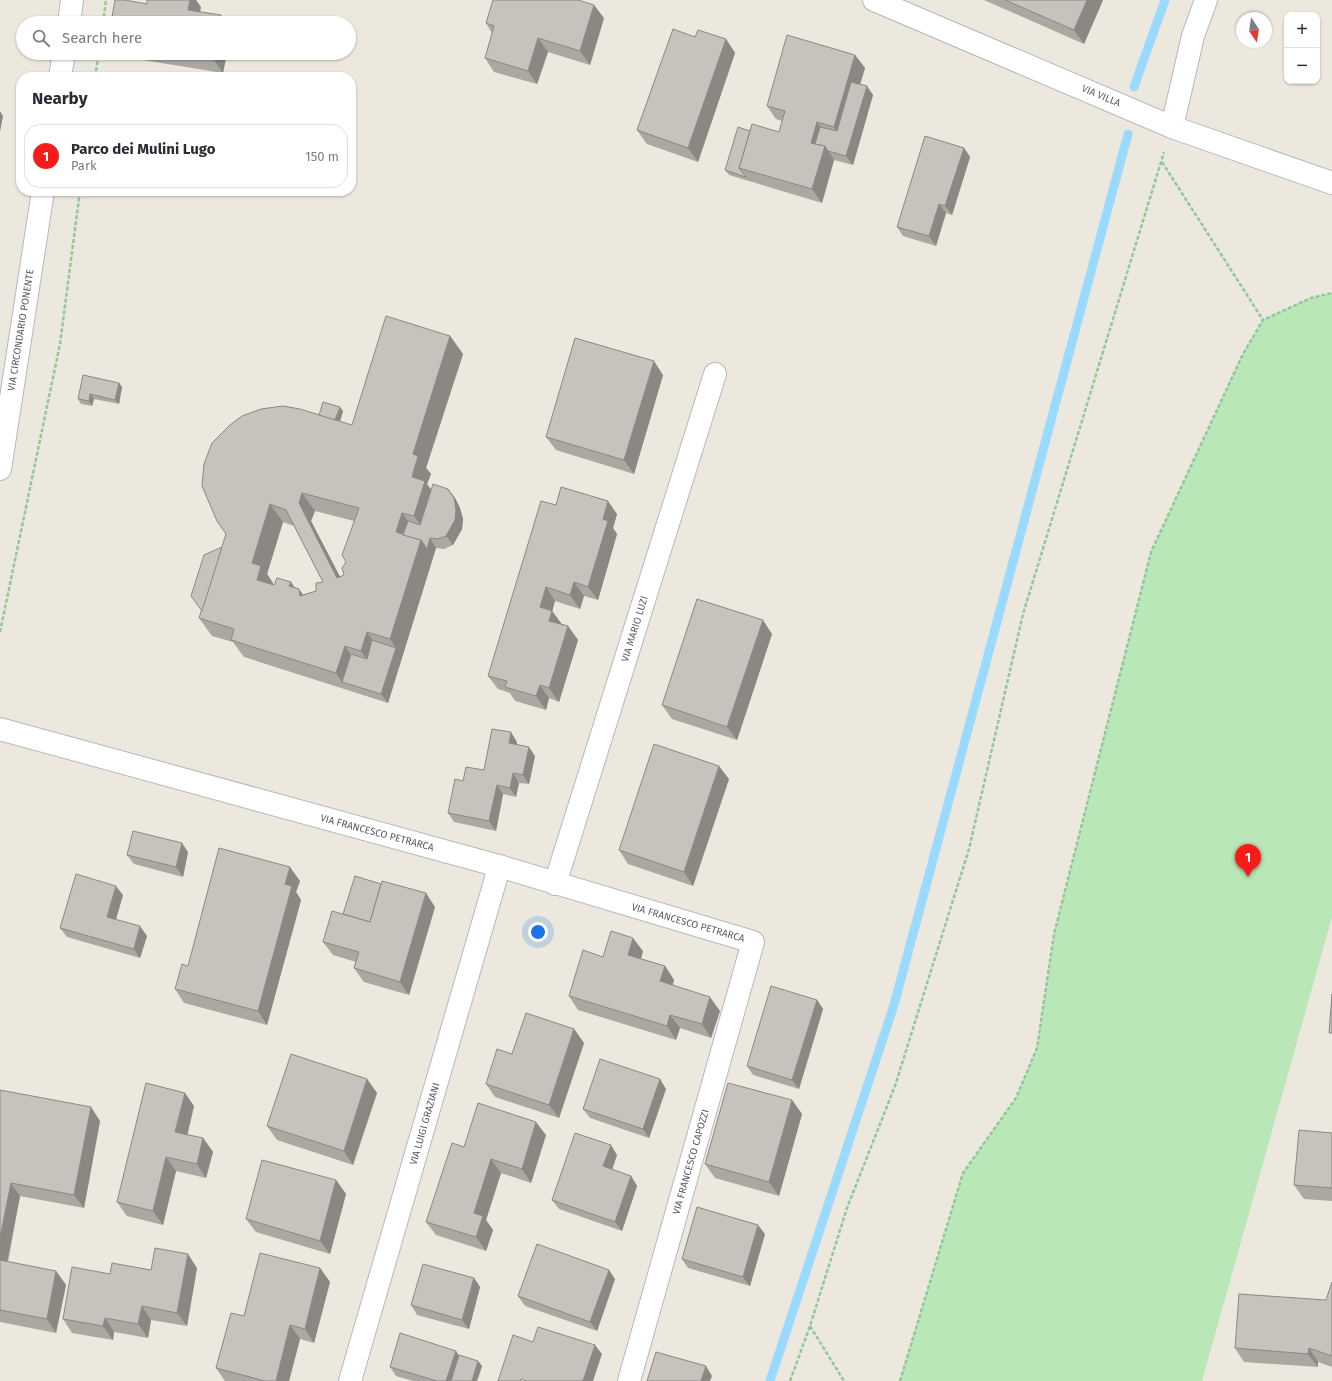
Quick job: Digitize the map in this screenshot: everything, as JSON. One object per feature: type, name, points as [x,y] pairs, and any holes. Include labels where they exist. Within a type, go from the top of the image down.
[{"type":"street","points":[[70,16],[72,0]]},
{"type":"street","name":"VIA VILLA","points":[[874,0],[1172,126],[1332,183]]},
{"type":"street","points":[[1172,126],[1193,36],[1206,0]]},
{"type":"street","points":[[61,72],[63,60]]},
{"type":"street","name":"VIA CIRCONDARIO PONENTE","points":[[0,469],[42,196]]},
{"type":"street","name":"VIA MARIO LUZI","points":[[555,884],[715,374]]},
{"type":"street","name":"VIA FRANCESCO PETRARCA","points":[[0,729],[498,866],[753,942]]},
{"type":"street","name":"VIA LUIGI GRAZIANI","points":[[350,1381],[490,900],[498,866]]},
{"type":"street","name":"VIA FRANCESCO CAPOZZI","points":[[628,1381],[753,942]]},
{"type":"path","points":[[104,16],[106,0]]},
{"type":"path","points":[[97,72],[98,60]]},
{"type":"path","points":[[790,1381],[810,1326],[847,1208],[895,1086],[970,849],[1023,614],[1172,126]]},
{"type":"path","points":[[1162,162],[1263,320]]},
{"type":"path","points":[[0,632],[60,344],[79,196]]},
{"type":"path","points":[[900,1381],[964,1173],[1016,1098],[1037,1048],[1054,934],[1151,552],[1243,354],[1263,320],[1311,298],[1332,293]]},
{"type":"path","points":[[810,1326],[844,1381]]},
{"type":"green space","points":[[1332,293],[1332,917],[1202,1381],[900,1381],[963,1173],[1016,1098],[1037,1048],[1054,934],[1151,552],[1243,354],[1263,320],[1311,298]]},
{"type":"building","points":[[115,0],[125,0],[147,4],[147,0],[190,0],[188,10],[221,15],[221,16],[112,16]]},
{"type":"building","points":[[493,0],[578,0],[594,5],[580,51],[538,38],[528,71],[485,58],[494,26],[486,23]]},
{"type":"building","points":[[1005,0],[1087,0],[1074,30]]},
{"type":"building","points":[[673,29],[695,37],[698,30],[726,39],[688,148],[637,130]]},
{"type":"building","points":[[787,35],[855,55],[834,127],[817,122],[811,143],[825,146],[812,189],[739,168],[752,124],[779,132],[785,111],[767,106]]},
{"type":"building","points":[[851,82],[867,86],[846,156],[828,151],[825,146],[815,144],[820,127],[837,131]]},
{"type":"building","points":[[738,127],[750,131],[739,168],[746,177],[725,170]]},
{"type":"building","points":[[925,136],[964,148],[945,206],[939,204],[929,236],[897,227]]},
{"type":"building","points":[[386,316],[450,336],[413,454],[418,456],[412,477],[425,481],[414,516],[402,513],[396,532],[421,540],[390,639],[367,632],[361,651],[345,646],[336,673],[231,640],[234,629],[199,618],[226,534],[217,521],[202,486],[204,464],[212,443],[230,425],[242,416],[261,409],[283,406],[300,409],[352,425]],"holes":[[[302,493],[359,508],[342,555],[346,562],[342,568],[344,575],[337,578],[299,503]],[[270,504],[286,510],[323,582],[316,583],[316,591],[300,596],[299,589],[289,586],[291,582],[277,578],[274,585],[257,580],[261,566],[252,563]]]},
{"type":"building","points":[[575,338],[654,361],[624,460],[546,437]]},
{"type":"building","points":[[83,375],[119,383],[115,400],[90,394],[89,401],[78,399]]},
{"type":"building","points":[[323,402],[340,407],[335,420],[319,415]]},
{"type":"building","points":[[433,484],[448,489],[454,498],[456,510],[455,520],[446,536],[438,539],[430,538],[427,549],[421,540],[403,535],[408,521],[420,525]]},
{"type":"building","points":[[561,487],[608,501],[603,519],[608,521],[588,587],[574,582],[570,595],[546,587],[540,607],[552,611],[549,621],[568,626],[549,688],[540,685],[536,696],[505,687],[507,681],[488,676],[541,501],[556,505]]},
{"type":"building","points":[[222,547],[202,611],[191,596],[204,555]]},
{"type":"building","points":[[697,599],[763,620],[727,727],[662,705]]},
{"type":"building","points":[[372,640],[396,648],[381,694],[342,682],[351,654],[367,659]]},
{"type":"building","points":[[492,729],[511,732],[509,743],[529,747],[523,775],[513,773],[510,788],[497,785],[489,821],[448,813],[455,779],[463,781],[466,767],[484,770]]},
{"type":"building","points":[[654,744],[719,766],[684,872],[619,850]]},
{"type":"building","points":[[133,831],[182,843],[176,867],[127,855]]},
{"type":"building","points":[[219,848],[290,867],[285,884],[292,886],[258,1011],[175,989],[182,964],[188,966]]},
{"type":"building","points":[[76,874],[116,886],[107,917],[140,926],[134,949],[60,928]]},
{"type":"building","points":[[355,876],[381,884],[370,922],[343,914]]},
{"type":"building","points":[[382,881],[426,893],[400,982],[354,968],[359,952],[323,942],[332,911],[370,922]]},
{"type":"building","points":[[611,931],[633,938],[628,955],[665,966],[660,981],[710,997],[702,1024],[670,1015],[667,1026],[569,996],[583,950],[603,957]]},
{"type":"building","points":[[771,986],[817,1000],[792,1080],[747,1066]]},
{"type":"building","points":[[1332,994],[1332,1033],[1329,1033]]},
{"type":"building","points":[[526,1013],[574,1029],[549,1105],[486,1084],[497,1049],[512,1054]]},
{"type":"building","points":[[291,1054],[367,1079],[344,1151],[267,1126]]},
{"type":"building","points":[[600,1059],[660,1079],[643,1129],[583,1109]]},
{"type":"building","points":[[146,1083],[185,1093],[175,1132],[203,1138],[197,1164],[166,1157],[153,1211],[117,1202]]},
{"type":"building","points":[[728,1083],[792,1100],[769,1182],[705,1164]]},
{"type":"building","points":[[0,1090],[91,1107],[74,1195],[11,1183],[0,1238]]},
{"type":"building","points":[[478,1103],[536,1122],[522,1169],[491,1159],[474,1213],[483,1216],[476,1237],[426,1222],[452,1143],[464,1147]]},
{"type":"building","points":[[1299,1130],[1332,1133],[1332,1188],[1294,1185]]},
{"type":"building","points":[[575,1133],[611,1145],[603,1166],[631,1176],[615,1222],[552,1200]]},
{"type":"building","points":[[262,1160],[336,1180],[320,1241],[246,1219]]},
{"type":"building","points":[[697,1207],[758,1225],[743,1277],[682,1259]]},
{"type":"building","points":[[537,1244],[609,1270],[590,1322],[518,1296]]},
{"type":"building","points":[[155,1248],[188,1254],[177,1313],[142,1306],[138,1324],[105,1318],[103,1326],[63,1319],[72,1267],[110,1274],[112,1263],[151,1270]]},
{"type":"building","points":[[260,1253],[320,1268],[305,1329],[290,1325],[276,1381],[265,1381],[216,1368],[231,1313],[244,1316]]},
{"type":"building","points":[[0,1260],[56,1271],[47,1319],[0,1310]]},
{"type":"building","points":[[423,1264],[474,1278],[462,1320],[411,1305]]},
{"type":"building","points":[[1332,1282],[1332,1356],[1309,1348],[1308,1354],[1235,1348],[1239,1294],[1326,1300]]},
{"type":"building","points":[[538,1327],[595,1345],[583,1381],[526,1381],[521,1379],[521,1381],[498,1381],[513,1335],[533,1342]]},
{"type":"building","points":[[400,1333],[456,1351],[446,1381],[437,1381],[390,1367]]},
{"type":"building","points":[[656,1352],[706,1366],[701,1381],[647,1381]]},
{"type":"building","points":[[459,1355],[478,1361],[472,1381],[451,1381]]},
{"type":"waterway","points":[[1134,87],[1165,0]]},
{"type":"waterway","points":[[770,1381],[894,1005],[1128,134]]},
{"type":"place","name":"Parco dei Mulini Lugo","points":[[1248,877]]}]
